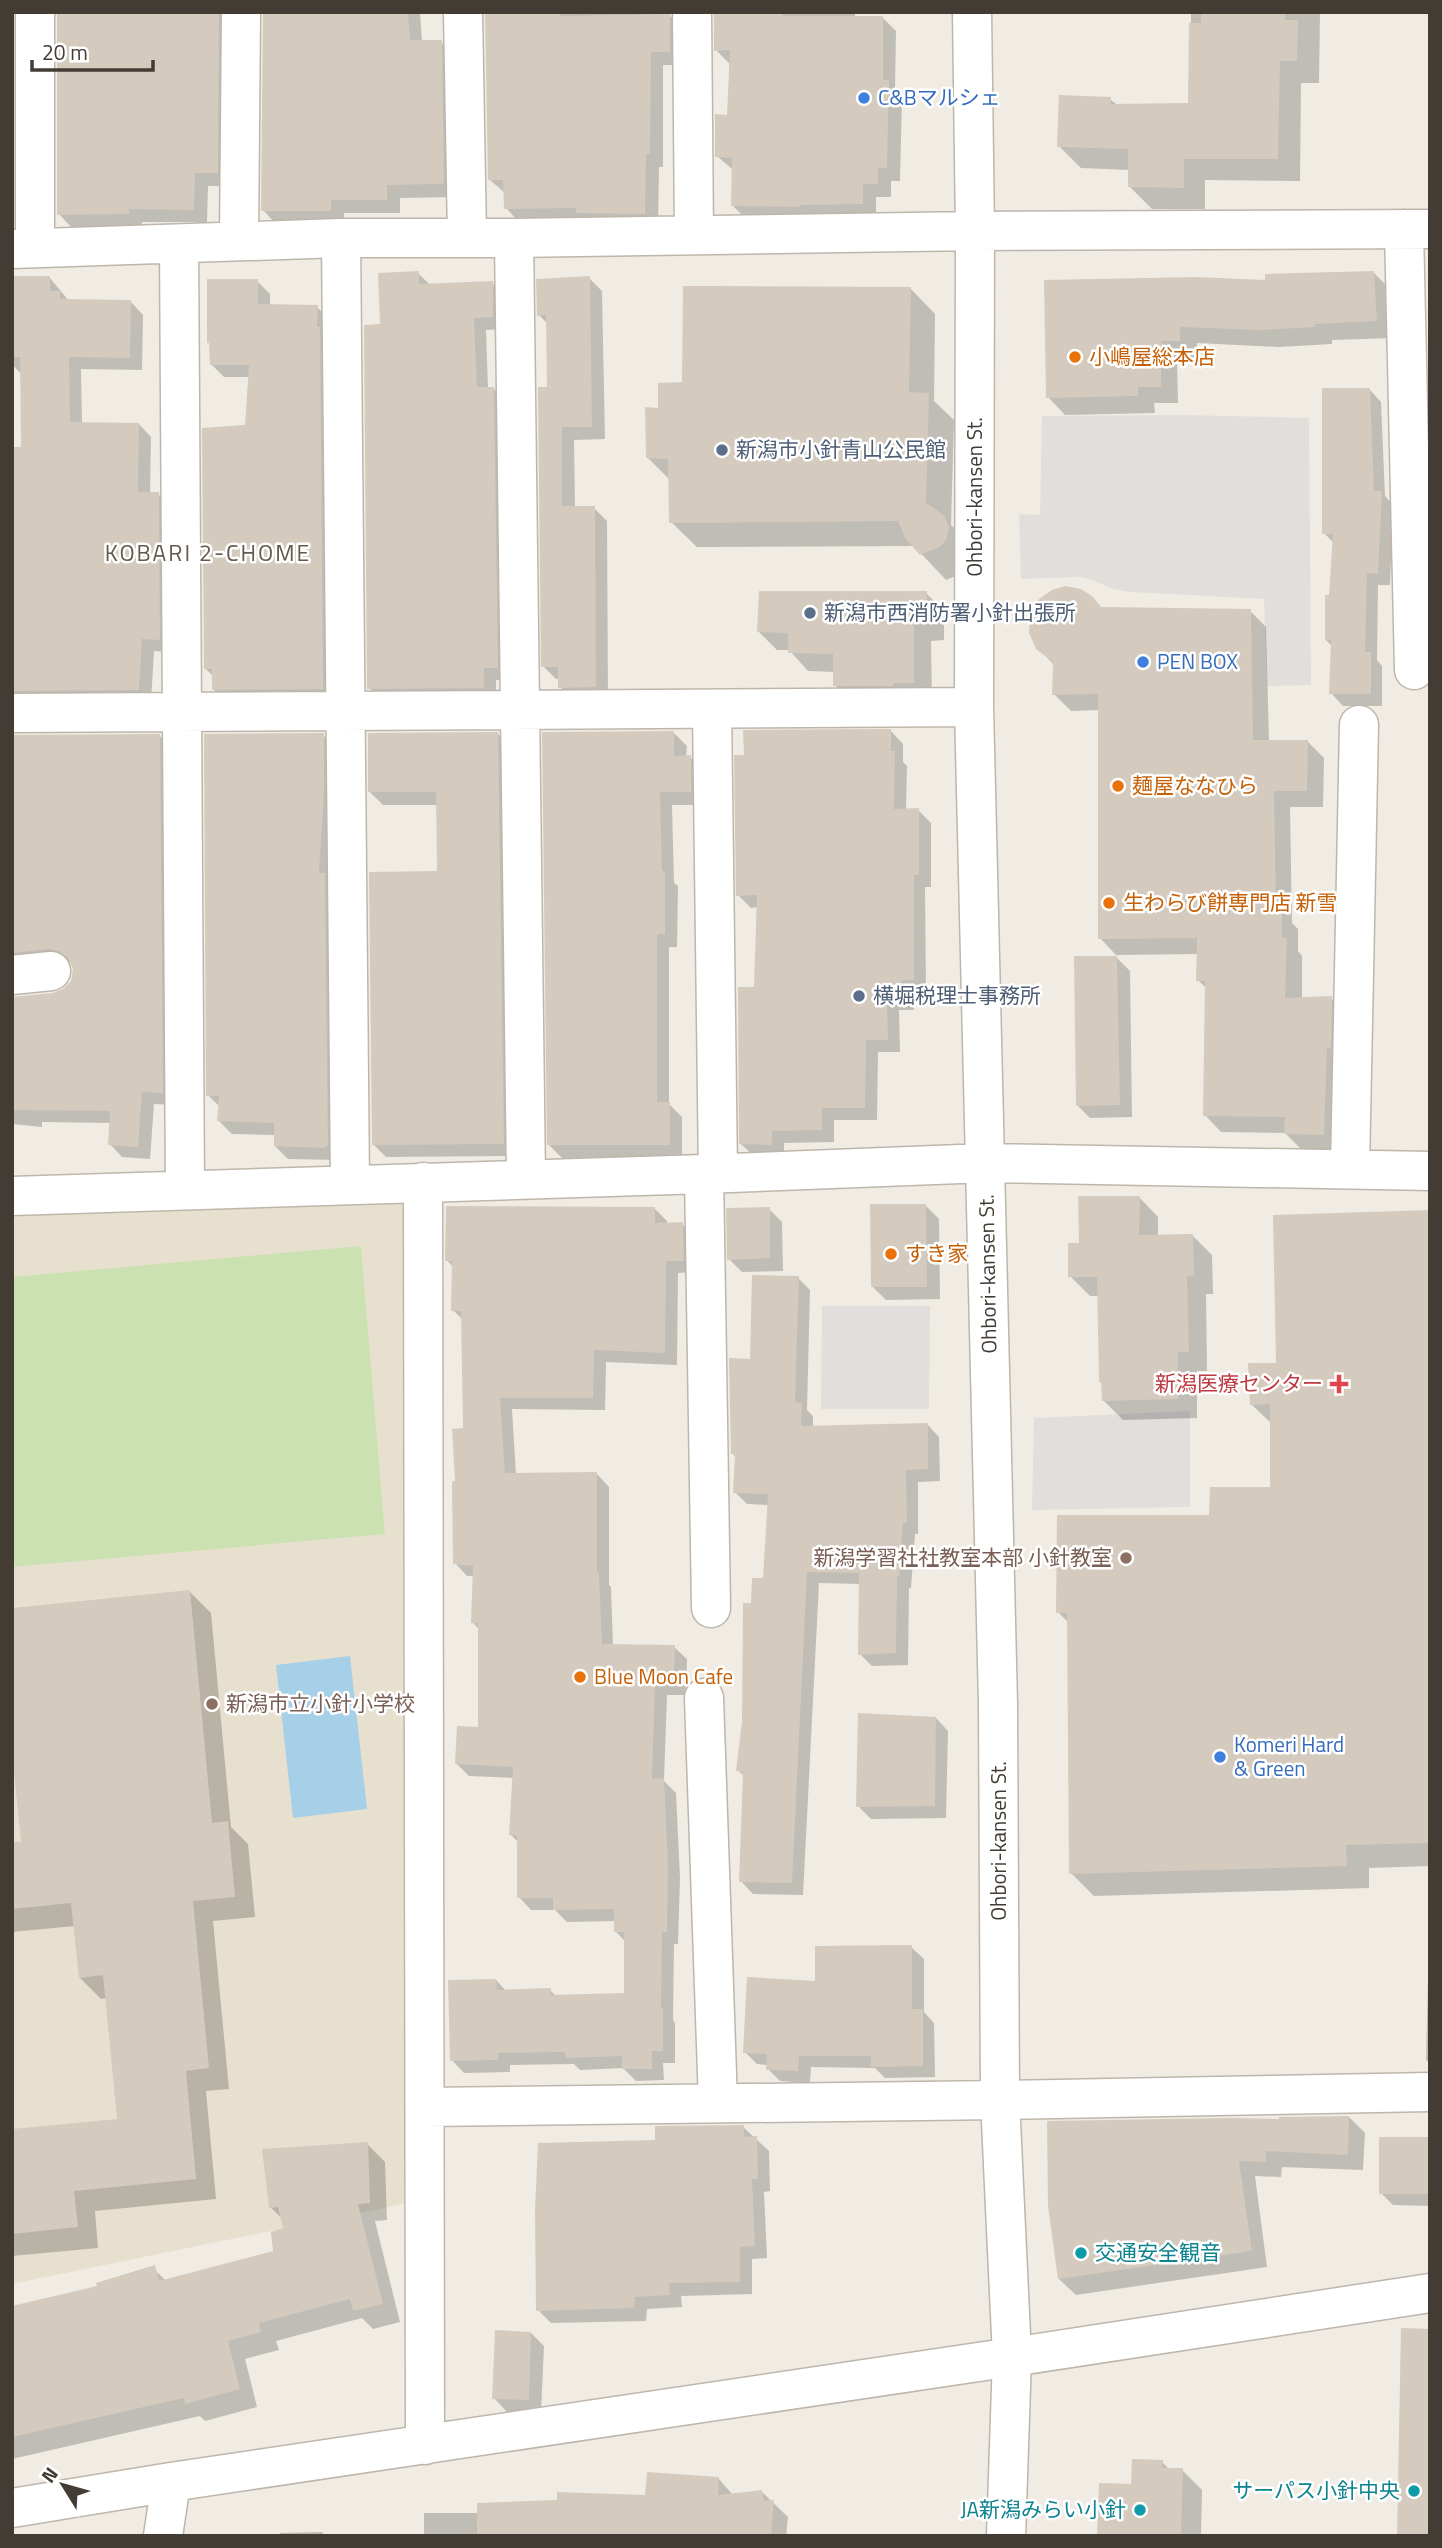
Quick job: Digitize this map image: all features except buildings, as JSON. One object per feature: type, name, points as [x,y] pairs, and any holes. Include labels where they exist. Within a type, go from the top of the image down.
[{"type":"street","points":[[35,12],[24,248],[341,238],[513,238],[975,230],[1417,229],[1415,670]]},
{"type":"street","points":[[239,242],[241,12]]},
{"type":"street","points":[[463,12],[467,238]]},
{"type":"street","points":[[692,12],[694,235]]},
{"type":"street","name":"Ohbori-kansen St.","points":[[972,12],[975,230],[974,707],[998,1704],[1000,2100],[1012,2357],[1006,2536]]},
{"type":"street","points":[[341,238],[350,1184]]},
{"type":"street","points":[[513,238],[526,1179]]},
{"type":"street","points":[[179,244],[185,1190]]},
{"type":"street","points":[[12,713],[974,707]]},
{"type":"street","points":[[710,1608],[712,709]]},
{"type":"street","points":[[1350,1169],[1359,725]]},
{"type":"street","points":[[12,975],[51,971]]},
{"type":"street","points":[[12,1196],[986,1163],[1430,1171]]},
{"type":"street","points":[[423,1182],[425,2445]]},
{"type":"street","points":[[704,1698],[718,2104]]},
{"type":"street","points":[[425,2106],[1430,2092]]},
{"type":"street","points":[[12,2508],[1430,2293]]},
{"type":"street","points":[[163,2536],[171,2482]]},
{"type":"shaded area","points":[[1042,416],[1309,418],[1311,685],[1267,686],[1264,599],[1131,592],[1113,589],[1080,577],[1021,579],[1019,514],[1040,515]]},
{"type":"shaded area","name":"新潟市立小針小学校","points":[[409,1200],[413,2202],[12,2284],[12,1206]]},
{"type":"shaded area","points":[[822,1306],[930,1306],[929,1409],[821,1409]]},
{"type":"shaded area","points":[[1190,1411],[1190,1507],[1032,1510],[1034,1418]]},
{"type":"green space","points":[[361,1246],[385,1534],[12,1567],[12,1277]]},
{"type":"water","points":[[350,1656],[367,1809],[293,1818],[276,1665]]},
{"type":"place","name":"C&Bマルシェ","points":[[864,98]]},
{"type":"place","name":"小嶋屋総本店","points":[[1075,357]]},
{"type":"place","name":"新潟市小針青山公民館","points":[[722,450]]},
{"type":"place","name":"新潟市西消防署小針出張所","points":[[810,613]]},
{"type":"place","name":"PEN BOX","points":[[1143,662]]},
{"type":"place","name":"麺屋ななひら","points":[[1118,786]]},
{"type":"place","name":"生わらび餅専門店 新雪","points":[[1109,903]]},
{"type":"place","name":"横堀税理士事務所","points":[[859,996]]},
{"type":"place","name":"すき家","points":[[891,1254]]},
{"type":"place","name":"新潟医療センター","points":[[1339,1384]]},
{"type":"place","name":"新潟学習社社教室本部 小針教室","points":[[1126,1558]]},
{"type":"place","name":"Blue Moon Cafe","points":[[580,1677]]},
{"type":"place","name":"新潟市立小針小学校","points":[[212,1704]]},
{"type":"place","name":"Komeri Hard & Green","points":[[1220,1757]]},
{"type":"place","name":"交通安全観音","points":[[1081,2253]]},
{"type":"place","name":"サーパス小針中央","points":[[1414,2491]]},
{"type":"place","name":"JA新潟みらい小針","points":[[1140,2510]]},
{"type":"district","name":"KOBARI 2-CHOME","points":[[208,553]]}]
